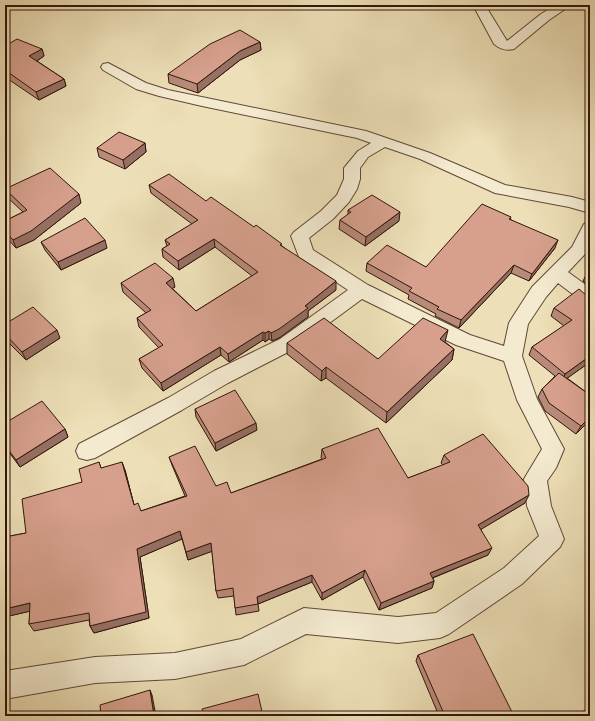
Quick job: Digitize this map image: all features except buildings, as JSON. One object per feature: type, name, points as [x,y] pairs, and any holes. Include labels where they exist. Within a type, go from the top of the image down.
[{"type":"street","points":[[479,5],[499,42],[503,46],[509,46],[544,17],[565,5]]},
{"type":"street","points":[[108,67],[141,86],[164,93],[360,134],[425,156],[501,189],[572,202],[590,208]]},
{"type":"street","points":[[383,142],[363,154],[352,168],[353,175],[345,197],[300,236],[305,253],[342,276],[361,290],[463,340],[512,356]]},
{"type":"street","points":[[5,685],[95,670],[175,666],[244,652],[304,620],[398,630],[440,625],[513,576],[552,539],[539,506],[535,479],[548,462],[553,449],[527,400],[512,356],[519,323],[539,292],[579,250],[590,228]]},
{"type":"street","points":[[558,273],[590,297]]},
{"type":"street","points":[[88,451],[175,404],[221,377],[287,344],[361,290]]}]
